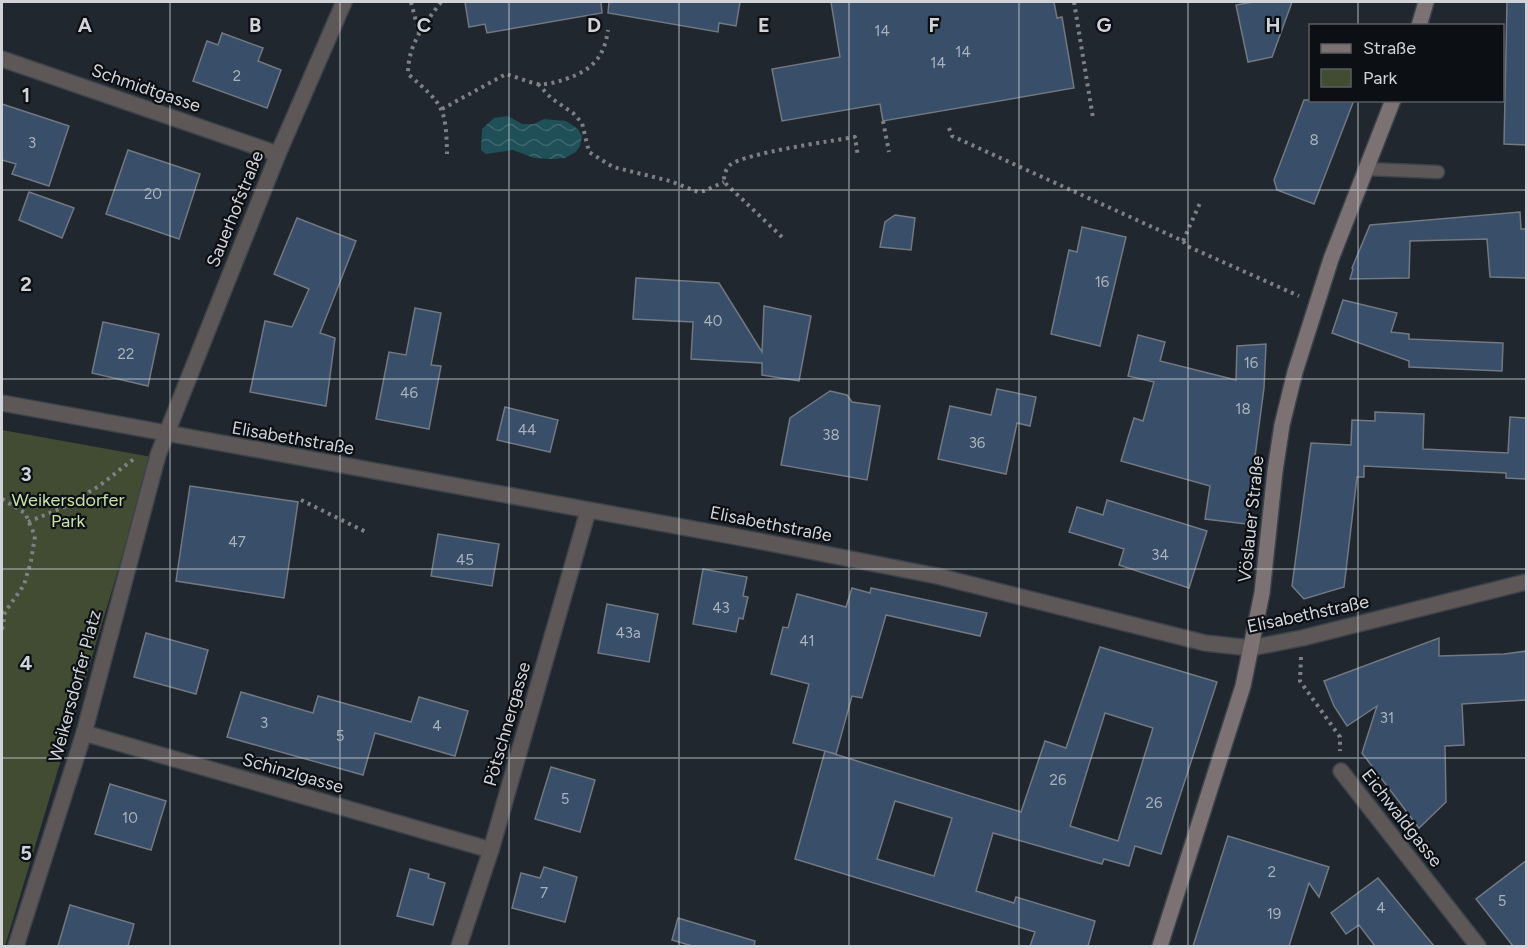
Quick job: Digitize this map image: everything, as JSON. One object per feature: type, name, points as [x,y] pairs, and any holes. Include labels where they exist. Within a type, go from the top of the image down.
[{"type":"street","name":"Sauerhofstraße","points":[[166,434],[278,154],[344,2]]},
{"type":"street","points":[[1420,24],[1426,2]]},
{"type":"street","name":"Schmidtgasse","points":[[2,59],[278,154]]},
{"type":"street","name":"Vöslauer Straße","points":[[1160,946],[1243,686],[1262,593],[1282,424],[1295,372],[1331,259],[1391,102]]},
{"type":"street","name":"Elisabethstraße","points":[[2,403],[759,541],[937,576],[1205,643],[1251,648],[1302,638],[1527,582]]},
{"type":"street","name":"Weikersdorfer Platz","points":[[16,946],[84,733],[154,466],[166,434]]},
{"type":"street","name":"Pötschnergasse","points":[[459,946],[491,850],[588,511]]},
{"type":"street","name":"Schinzlgasse","points":[[84,733],[491,850]]},
{"type":"street","name":"Eichwaldgasse","points":[[1341,771],[1478,946]]},
{"type":"lane","points":[[1366,169],[1438,172]]},
{"type":"path","points":[[411,2],[419,33]]},
{"type":"path","points":[[441,2],[419,33],[408,57],[408,74],[434,97],[442,109],[446,127],[447,154]]},
{"type":"path","points":[[1074,2],[1094,118]]},
{"type":"path","points":[[442,109],[506,74],[538,84],[555,83],[592,67],[606,44],[608,30]]},
{"type":"path","points":[[538,84],[551,98],[573,113],[582,123],[589,152],[613,167],[670,181],[698,192],[724,182]]},
{"type":"path","points":[[883,121],[889,152]]},
{"type":"path","points":[[949,128],[952,136],[1183,241],[1187,246],[1317,303]]},
{"type":"path","points":[[724,182],[726,171],[731,164],[855,137],[858,157]]},
{"type":"path","points":[[724,182],[782,237]]},
{"type":"path","points":[[1183,241],[1200,203]]},
{"type":"path","points":[[28,522],[64,507],[99,486],[166,434]]},
{"type":"path","points":[[2,499],[25,513],[35,536],[24,585],[3,611],[2,631]]},
{"type":"path","points":[[301,500],[368,533]]},
{"type":"path","name":"Eichwaldgasse","points":[[1302,638],[1300,681],[1340,737],[1341,771]]},
{"type":"green space","name":"Weikersdorfer Park","points":[[2,430],[152,457],[5,946],[2,946]]},
{"type":"water","points":[[508,116],[522,124],[534,124],[544,119],[566,121],[578,129],[582,136],[580,146],[576,152],[565,158],[534,158],[513,150],[486,154],[481,150],[482,129],[494,118]]},
{"type":"building","points":[[465,2],[601,2],[602,13],[487,33],[485,24],[469,27]]},
{"type":"building","points":[[609,2],[740,2],[736,26],[719,23],[718,32],[608,13]]},
{"type":"building","points":[[831,2],[1054,2],[1057,18],[1062,17],[1074,88],[883,121],[880,104],[782,121],[772,69],[840,57]]},
{"type":"building","points":[[1253,2],[1292,2],[1272,57],[1248,62],[1236,5]]},
{"type":"building","points":[[1507,2],[1527,2],[1527,145],[1504,144]]},
{"type":"building","points":[[222,33],[263,48],[258,61],[281,70],[267,108],[193,81],[207,41],[218,45]]},
{"type":"building","points":[[1304,100],[1353,102],[1314,204],[1277,190],[1274,180]]},
{"type":"building","points":[[2,104],[69,126],[49,186],[12,174],[16,164],[2,160]]},
{"type":"building","points":[[128,150],[200,174],[179,239],[106,214]]},
{"type":"building","points":[[29,192],[74,208],[62,238],[19,220]]},
{"type":"building","points":[[1520,212],[1521,229],[1527,229],[1527,278],[1490,277],[1487,239],[1410,241],[1409,278],[1350,279],[1352,268],[1370,225]]},
{"type":"building","points":[[895,215],[915,218],[911,250],[880,247],[885,222]]},
{"type":"building","points":[[297,218],[356,241],[320,333],[335,338],[326,406],[250,392],[265,321],[292,327],[309,289],[274,274]]},
{"type":"building","points":[[1082,227],[1126,237],[1100,346],[1051,334],[1069,250],[1077,252]]},
{"type":"building","points":[[636,278],[719,283],[762,352],[764,306],[811,316],[799,381],[762,375],[762,363],[691,359],[693,322],[633,319]]},
{"type":"building","points":[[1343,300],[1397,313],[1391,332],[1409,334],[1409,339],[1503,343],[1502,371],[1409,367],[1409,361],[1332,333]]},
{"type":"building","points":[[415,308],[441,313],[431,365],[441,366],[429,429],[376,419],[389,352],[406,355]]},
{"type":"building","points":[[103,322],[159,334],[148,386],[92,373]]},
{"type":"building","points":[[1138,335],[1165,342],[1160,361],[1236,380],[1237,346],[1266,344],[1264,388],[1246,524],[1205,519],[1210,486],[1121,461],[1134,418],[1143,421],[1154,382],[1128,376]]},
{"type":"building","points":[[997,389],[1036,397],[1030,426],[1017,423],[1006,474],[938,459],[950,406],[991,415]]},
{"type":"building","points":[[830,391],[847,395],[852,402],[880,406],[867,480],[781,465],[790,418]]},
{"type":"building","points":[[505,407],[558,420],[550,452],[497,440]]},
{"type":"building","points":[[1375,412],[1424,414],[1423,449],[1508,453],[1510,417],[1527,418],[1527,479],[1506,478],[1506,473],[1364,466],[1364,477],[1357,477],[1344,587],[1304,599],[1292,586],[1311,443],[1351,445],[1352,420],[1375,421]]},
{"type":"building","points":[[190,486],[298,502],[284,598],[176,581]]},
{"type":"building","points":[[1107,500],[1207,531],[1189,588],[1119,565],[1124,549],[1069,532],[1077,507],[1103,515]]},
{"type":"building","points":[[438,534],[499,544],[492,586],[431,576]]},
{"type":"building","points":[[703,569],[747,577],[743,596],[748,597],[743,619],[739,618],[736,632],[693,624]]},
{"type":"building","points":[[852,588],[870,593],[871,588],[987,613],[980,636],[886,615],[862,698],[852,696],[836,754],[793,743],[809,684],[771,674],[783,627],[788,628],[797,594],[846,607]]},
{"type":"building","points":[[607,604],[658,614],[649,662],[598,653]]},
{"type":"building","points":[[146,633],[208,650],[196,694],[134,677]]},
{"type":"building","points":[[1439,638],[1439,656],[1527,651],[1527,700],[1462,704],[1464,745],[1445,746],[1446,802],[1419,828],[1362,753],[1377,706],[1347,726],[1334,706],[1324,681]]},
{"type":"building","points":[[1100,647],[1217,682],[1161,854],[1135,846],[1129,866],[1104,859],[1102,864],[993,833],[976,891],[1014,903],[1016,897],[1095,921],[1088,946],[1030,946],[1035,932],[795,859],[825,751],[1021,812],[1045,741],[1066,748]],"holes":[[[1105,713],[1153,728],[1118,841],[1070,826]],[[895,801],[952,818],[934,876],[877,859]]]},
{"type":"building","points":[[241,692],[313,713],[318,696],[411,722],[419,697],[468,711],[455,756],[375,733],[363,775],[227,737]]},
{"type":"building","points":[[551,767],[595,780],[580,832],[535,819]]},
{"type":"building","points":[[110,784],[166,801],[151,850],[95,834]]},
{"type":"building","points":[[1228,836],[1329,867],[1319,897],[1309,883],[1289,946],[1193,946]]},
{"type":"building","points":[[1527,860],[1527,946],[1513,946],[1476,899]]},
{"type":"building","points":[[544,867],[577,877],[565,922],[512,908],[521,873],[540,878]]},
{"type":"building","points":[[410,869],[429,874],[428,878],[445,883],[433,925],[397,916]]},
{"type":"building","points":[[1378,878],[1434,946],[1375,946],[1359,925],[1346,934],[1331,913]]},
{"type":"building","points":[[70,905],[134,924],[128,946],[58,946]]},
{"type":"building","points":[[678,918],[755,941],[754,946],[692,946],[672,940]]}]
